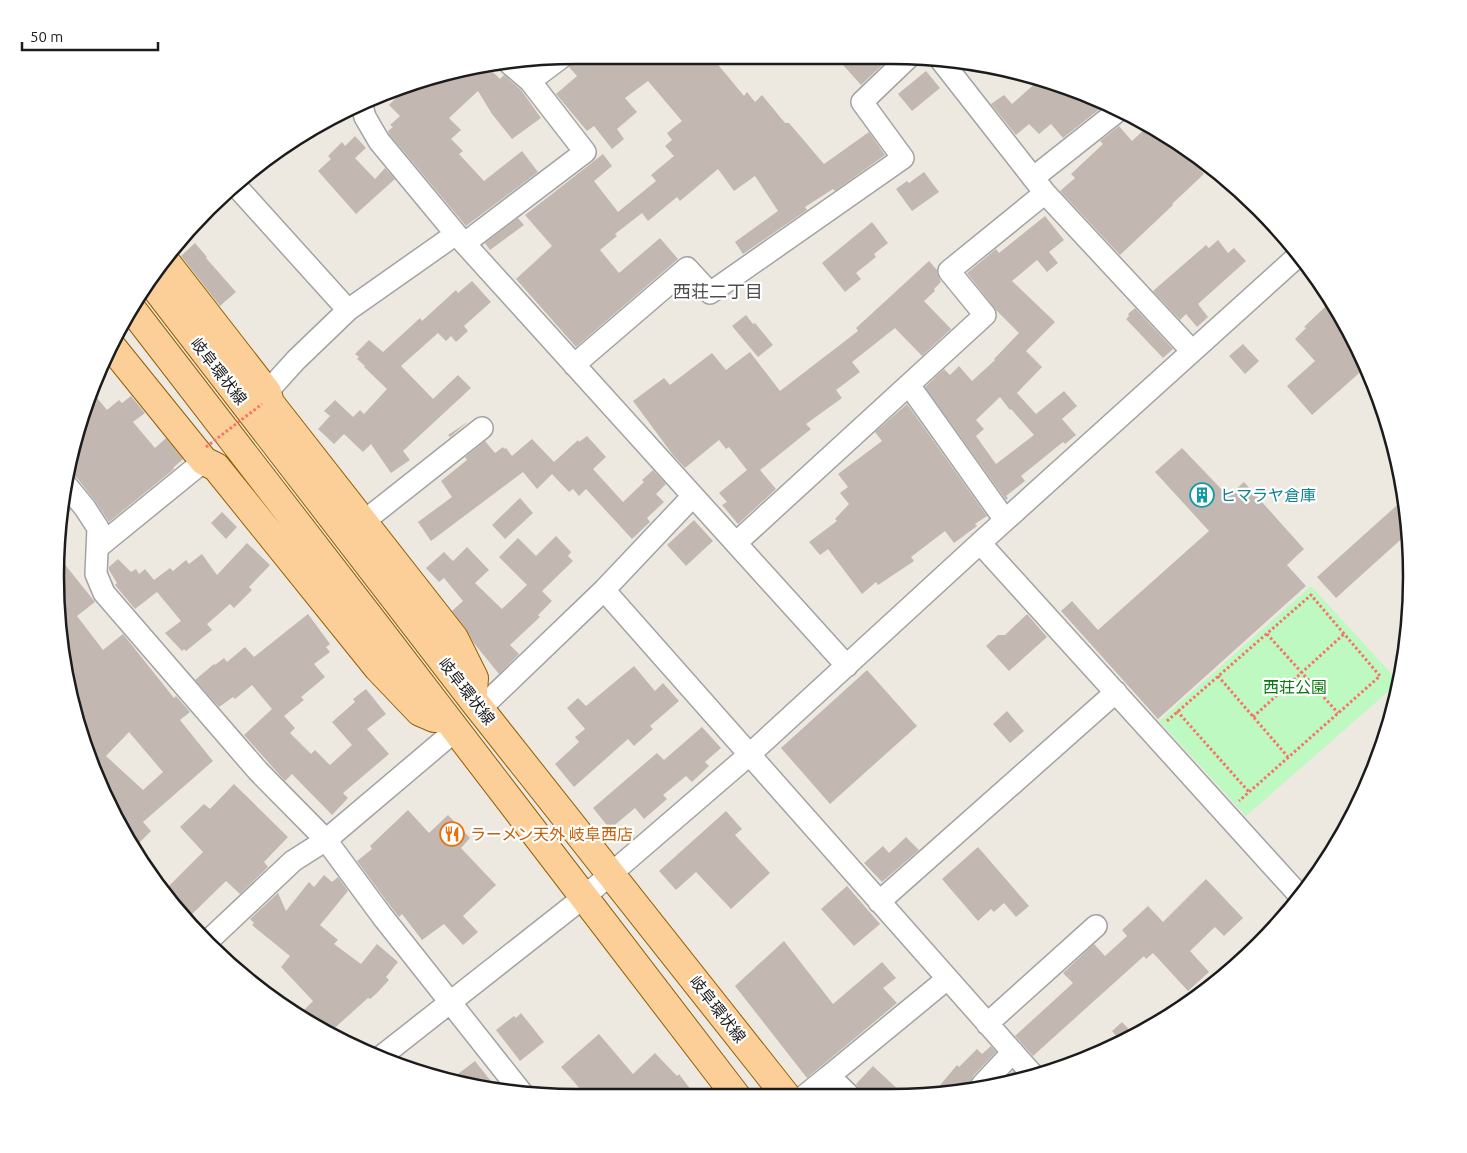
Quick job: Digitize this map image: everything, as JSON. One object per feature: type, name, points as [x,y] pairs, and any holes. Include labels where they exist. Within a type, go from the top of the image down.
[{"type":"main road","points":[[169,266],[264,398],[270,403],[454,638],[474,678],[476,704]]},
{"type":"main road","name":"岐阜環状線","points":[[154,286],[476,704],[781,1089]]},
{"type":"main road","name":"岐阜環状線","points":[[136,314],[358,600],[730,1089]]},
{"type":"main road","points":[[116,352],[216,467],[378,668],[403,696],[420,712],[451,724]]},
{"type":"street","points":[[574,365],[687,268],[710,293],[903,158],[862,102],[901,64]]},
{"type":"street","points":[[530,81],[552,65]]},
{"type":"street","points":[[946,67],[1039,186],[1192,351]]},
{"type":"street","points":[[264,398],[296,360],[348,310],[460,238],[585,152],[530,81],[514,68]]},
{"type":"street","points":[[363,111],[379,141],[460,238],[846,666]]},
{"type":"street","points":[[736,543],[985,315],[949,270],[1113,115]]},
{"type":"street","points":[[239,190],[348,310]]},
{"type":"street","points":[[386,1052],[584,897],[749,755],[1005,520],[1294,260]]},
{"type":"street","points":[[909,385],[1005,520]]},
{"type":"street","points":[[363,522],[482,428]]},
{"type":"street","points":[[97,548],[205,454]]},
{"type":"street","points":[[71,491],[98,528],[96,574],[104,592],[258,772],[326,840],[382,916],[516,1086]]},
{"type":"street","points":[[476,704],[604,590],[693,496]]},
{"type":"street","points":[[980,543],[1296,890]]},
{"type":"street","points":[[604,590],[1029,1070]]},
{"type":"street","points":[[879,902],[1116,692]]},
{"type":"street","points":[[212,937],[293,860],[326,840],[451,724]]},
{"type":"street","points":[[987,1024],[1096,926]]},
{"type":"street","points":[[812,1089],[947,979]]},
{"type":"street","points":[[988,1080],[1012,1052]]},
{"type":"street","points":[[829,1076],[843,1089]]},
{"type":"path","points":[[205,454],[264,398]]},
{"type":"path","points":[[1152,733],[1311,595],[1380,676],[1225,814]]},
{"type":"path","points":[[1267,634],[1338,713]]},
{"type":"path","points":[[1254,717],[1344,634]]},
{"type":"path","points":[[1218,676],[1288,757]]},
{"type":"path","points":[[1177,711],[1249,792]]},
{"type":"green space","name":"西荘公園","points":[[1311,586],[1393,676],[1390,690],[1246,816],[1159,721]]},
{"type":"building","points":[[571,64],[576,64],[717,64],[744,96],[747,92],[755,102],[762,95],[785,123],[789,123],[824,164],[869,132],[885,155],[835,191],[833,189],[805,207],[807,210],[743,254],[735,242],[778,211],[755,176],[734,191],[718,169],[680,201],[677,197],[648,221],[642,213],[615,234],[617,236],[600,250],[619,273],[660,238],[678,259],[576,347],[516,279],[552,246],[525,215],[603,154],[612,166],[594,181],[618,212],[656,181],[651,175],[674,156],[665,146],[672,140],[667,133],[682,121],[648,81],[625,98],[637,112],[617,129],[624,139],[612,149],[594,126],[587,131],[556,94],[577,76],[569,67]]},
{"type":"building","points":[[842,64],[883,64],[861,85]]},
{"type":"building","points":[[492,71],[500,79],[504,75],[521,90],[541,118],[512,139],[492,114],[478,91],[449,118],[461,130],[451,139],[463,151],[459,154],[484,181],[522,151],[538,172],[466,226],[389,134],[388,131],[393,127],[390,125],[400,116],[389,105],[398,96],[444,81]]},
{"type":"building","points":[[926,71],[940,88],[912,111],[898,94]]},
{"type":"building","points":[[1034,84],[1100,109],[1063,138],[1051,124],[1039,134],[1029,124],[1016,135],[991,104],[1004,95],[1012,104]]},
{"type":"building","points":[[1119,126],[1132,141],[1143,130],[1196,165],[1204,174],[1120,255],[1060,191],[1075,178],[1071,174],[1103,144],[1100,141]]},
{"type":"building","points":[[355,136],[366,148],[355,158],[375,179],[385,168],[395,179],[356,214],[318,171],[331,159],[328,156],[342,142],[345,146]]},
{"type":"building","points":[[924,172],[939,192],[912,211],[896,189],[907,181],[909,183]]},
{"type":"building","points":[[1045,216],[1064,240],[1049,252],[1058,263],[1047,272],[1037,260],[1012,281],[1055,322],[1026,351],[1042,367],[1017,393],[1036,414],[1064,391],[1077,406],[1062,419],[1076,435],[1065,444],[1063,442],[1021,476],[1025,481],[1006,496],[1008,498],[1006,500],[925,387],[944,369],[950,375],[959,366],[972,381],[995,360],[1019,333],[996,310],[967,273],[996,249],[999,253]],"holes":[[[1000,397],[1034,435],[996,464],[976,436],[984,429],[976,420]]]},
{"type":"building","points":[[518,218],[524,225],[490,250],[485,243]]},
{"type":"building","points":[[872,222],[888,243],[874,254],[876,257],[856,273],[861,279],[845,292],[822,263]]},
{"type":"building","points":[[1218,240],[1228,253],[1234,248],[1246,261],[1198,304],[1208,317],[1197,327],[1186,314],[1180,320],[1153,291],[1206,245],[1209,248]]},
{"type":"building","points":[[195,243],[236,292],[220,306],[181,256]]},
{"type":"building","points":[[929,261],[937,270],[941,282],[934,289],[935,291],[924,301],[951,329],[922,356],[895,328],[852,362],[860,372],[836,390],[842,398],[806,424],[811,429],[760,470],[776,489],[738,524],[722,505],[727,502],[719,493],[747,470],[729,447],[726,449],[719,440],[685,468],[673,455],[633,401],[664,378],[670,385],[712,353],[726,370],[750,352],[780,391],[858,331],[856,328]]},
{"type":"building","points":[[472,281],[491,302],[464,326],[468,331],[456,342],[451,336],[446,341],[438,333],[401,366],[433,399],[458,375],[471,388],[403,451],[410,460],[391,473],[371,444],[363,452],[344,434],[334,444],[318,429],[330,416],[324,411],[335,400],[353,417],[360,410],[364,414],[387,389],[364,367],[357,359],[359,357],[355,354],[369,340],[383,352],[420,318],[422,321],[456,290],[458,293]]},
{"type":"building","points":[[1326,306],[1335,320],[1360,372],[1312,415],[1287,386],[1315,361],[1295,339],[1306,328],[1304,327]]},
{"type":"building","points":[[1135,308],[1173,349],[1163,358],[1126,319],[1129,316],[1128,314]]},
{"type":"building","points":[[746,315],[773,345],[758,357],[732,326]]},
{"type":"building","points":[[1243,344],[1259,361],[1245,374],[1229,356]]},
{"type":"building","points":[[131,396],[145,413],[133,422],[155,448],[166,438],[183,459],[174,469],[109,522],[74,476],[81,444],[97,397],[107,410],[119,400],[122,403]]},
{"type":"building","points":[[907,404],[987,516],[954,543],[945,531],[911,557],[914,561],[878,585],[876,582],[862,594],[828,549],[820,555],[809,542],[837,521],[835,519],[849,504],[840,493],[848,487],[838,474],[882,441],[875,432]]},
{"type":"building","points":[[469,421],[450,437],[448,435]]},
{"type":"building","points":[[587,436],[606,457],[593,469],[623,502],[644,482],[642,480],[653,470],[666,484],[656,494],[664,502],[647,518],[650,522],[632,539],[586,489],[579,496],[573,489],[569,492],[552,474],[537,489],[523,472],[431,541],[418,522],[452,497],[441,481],[467,460],[465,457],[485,441],[495,453],[503,447],[512,456],[532,439],[554,462],[578,440],[579,442]]},
{"type":"building","points":[[1182,448],[1228,496],[1244,482],[1304,549],[1287,565],[1306,586],[1158,719],[1061,611],[1072,601],[1098,630],[1209,531],[1155,472]]},
{"type":"building","points":[[520,498],[533,513],[505,539],[492,525]]},
{"type":"building","points":[[1398,504],[1402,539],[1336,598],[1317,577]]},
{"type":"building","points":[[222,512],[237,527],[226,539],[211,523]]},
{"type":"building","points":[[694,520],[713,541],[686,566],[667,545]]},
{"type":"building","points":[[556,536],[571,552],[568,556],[573,561],[542,591],[552,601],[538,615],[540,617],[510,645],[519,654],[499,674],[473,642],[452,611],[463,601],[444,578],[439,582],[426,568],[444,552],[453,561],[467,547],[489,570],[475,583],[502,609],[527,585],[499,557],[518,538],[536,556]]},
{"type":"building","points":[[247,543],[270,565],[249,587],[252,590],[234,608],[230,604],[207,624],[212,630],[186,651],[184,649],[182,651],[165,633],[181,621],[157,592],[135,609],[115,585],[117,583],[109,570],[109,567],[118,559],[131,572],[136,569],[139,574],[145,569],[154,580],[170,568],[173,571],[186,560],[189,564],[202,554],[217,575]]},
{"type":"building","points":[[64,564],[95,602],[77,616],[103,650],[123,634],[174,698],[176,696],[190,712],[180,720],[213,761],[143,822],[151,831],[139,843],[103,773],[91,741],[81,709],[68,643]],"holes":[[[129,732],[163,772],[143,790],[106,756]]]},
{"type":"building","points":[[308,614],[330,644],[326,647],[330,652],[314,664],[325,677],[301,697],[304,700],[284,716],[295,728],[290,733],[311,754],[315,750],[330,765],[352,745],[332,722],[355,702],[353,699],[366,689],[386,714],[367,729],[389,754],[343,793],[348,798],[332,815],[292,774],[285,781],[244,735],[272,709],[252,685],[235,699],[233,697],[219,707],[195,680],[214,664],[224,658],[227,662],[245,647],[254,657]]},
{"type":"building","points":[[1027,614],[1047,637],[1009,671],[986,646],[998,635],[1005,635]]},
{"type":"building","points":[[634,666],[655,691],[663,683],[679,701],[650,726],[653,729],[634,746],[628,739],[574,787],[555,764],[579,742],[575,737],[585,729],[567,708],[578,698],[586,706]]},
{"type":"building","points":[[867,670],[917,726],[830,804],[781,748]]},
{"type":"building","points":[[1007,711],[1024,731],[1010,743],[993,724]]},
{"type":"building","points":[[702,727],[721,748],[705,762],[709,766],[692,782],[686,776],[663,795],[667,799],[644,819],[635,808],[610,829],[593,808],[657,753],[664,760]]},
{"type":"building","points":[[234,784],[288,837],[264,862],[268,867],[240,894],[226,881],[191,915],[168,887],[203,852],[180,827],[204,804],[210,809]]},
{"type":"building","points":[[408,810],[429,833],[448,815],[470,838],[461,848],[496,885],[463,916],[478,932],[463,945],[444,924],[422,940],[402,914],[399,917],[357,861],[372,849],[370,846]]},
{"type":"building","points":[[726,811],[742,829],[735,835],[770,873],[731,909],[696,872],[676,890],[659,871]]},
{"type":"building","points":[[906,837],[919,850],[882,882],[864,863],[883,846],[889,853]]},
{"type":"building","points":[[978,847],[1029,906],[1016,917],[1004,903],[994,912],[991,909],[978,921],[942,879]]},
{"type":"building","points":[[324,875],[332,882],[338,877],[348,891],[320,925],[338,940],[334,944],[361,964],[377,944],[398,962],[386,977],[389,980],[376,994],[370,999],[368,998],[334,1028],[304,1010],[313,1001],[281,967],[290,956],[252,925],[254,923],[250,919],[278,893],[286,911],[309,882],[314,887]]},
{"type":"building","points":[[1206,879],[1243,918],[1224,936],[1215,927],[1190,951],[1209,972],[1188,991],[1153,953],[1146,959],[1144,956],[1033,1056],[1015,1036],[1073,983],[1063,973],[1094,944],[1105,956],[1127,936],[1122,930],[1148,906],[1163,922]]},
{"type":"building","points":[[847,886],[880,924],[854,946],[821,909]]},
{"type":"building","points":[[784,941],[833,1004],[882,962],[896,978],[883,988],[897,1003],[807,1078],[735,986]]},
{"type":"building","points":[[521,1013],[544,1042],[520,1061],[496,1030]]},
{"type":"building","points":[[1122,1022],[1129,1030],[1116,1036],[1112,1031]]},
{"type":"building","points":[[599,1034],[633,1074],[655,1053],[677,1076],[679,1074],[690,1089],[580,1089],[561,1067]]},
{"type":"building","points":[[991,1046],[996,1052],[973,1076],[970,1083],[939,1087],[957,1065],[959,1067],[977,1049],[982,1054]]},
{"type":"building","points":[[475,1061],[491,1082],[476,1079],[457,1075]]},
{"type":"building","points":[[873,1066],[897,1089],[860,1089],[856,1084]]},
{"type":"place","name":"ヒマラヤ倉庫","points":[[1202,495]]},
{"type":"place","name":"ラーメン天外 岐阜西店","points":[[452,834]]},
{"type":"district","name":"西荘二丁目","points":[[718,291]]}]
